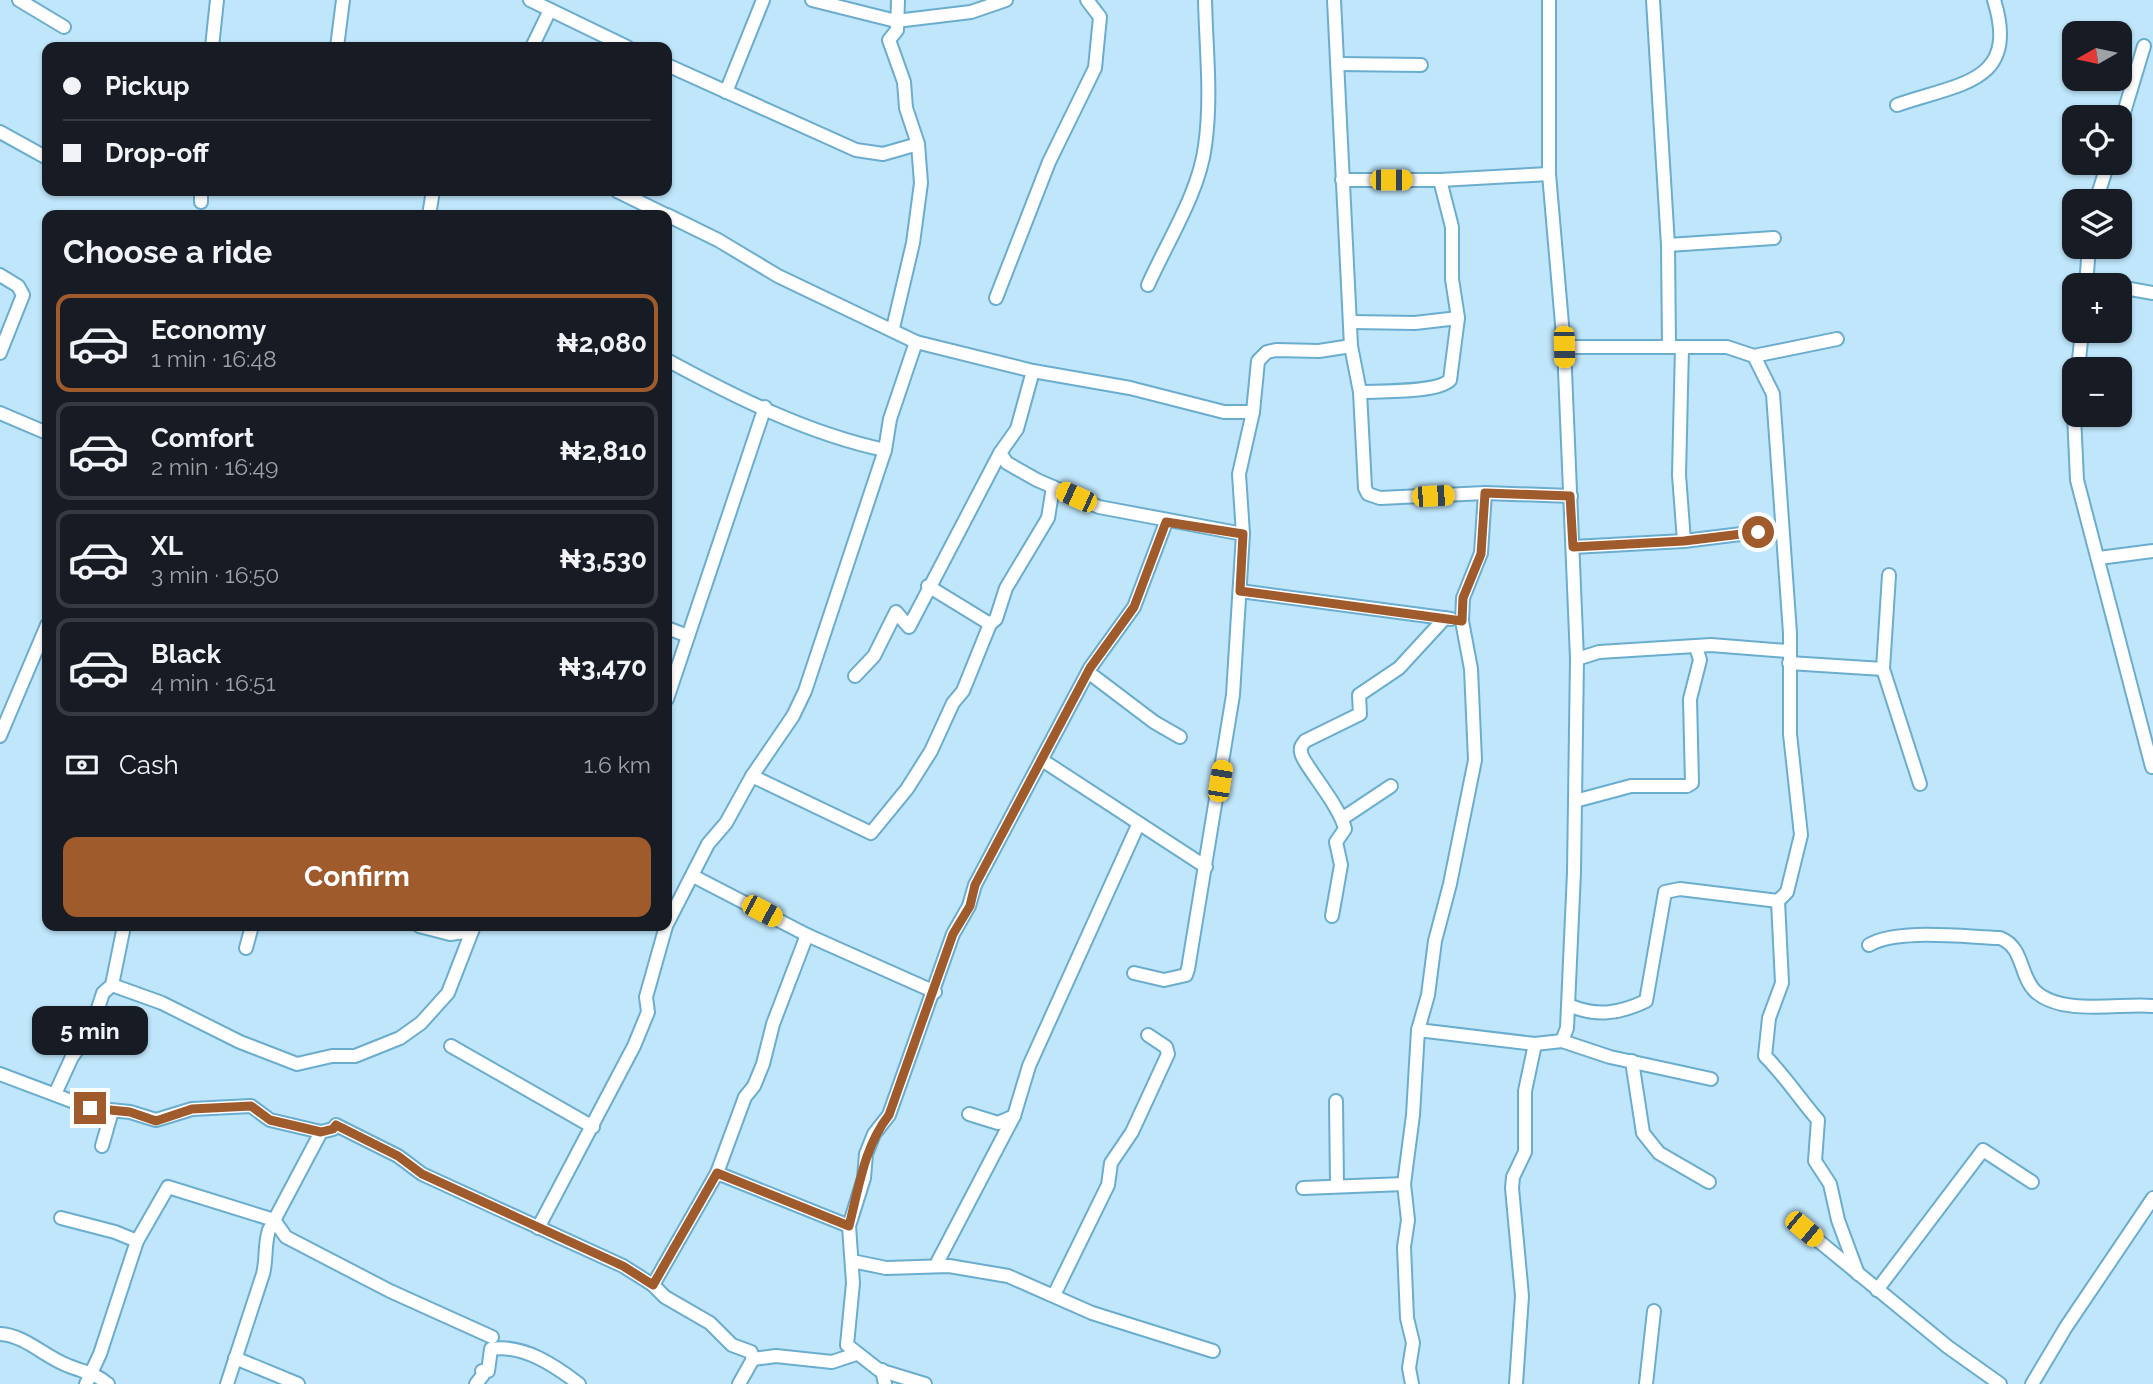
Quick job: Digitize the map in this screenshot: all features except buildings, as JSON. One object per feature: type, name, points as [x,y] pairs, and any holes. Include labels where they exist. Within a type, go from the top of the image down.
[{"type":"street","points":[[19,0],[64,27]]},
{"type":"street","points":[[213,42],[217,0]]},
{"type":"street","points":[[338,42],[343,0]]},
{"type":"street","points":[[530,0],[617,42]]},
{"type":"street","points":[[726,92],[763,0]]},
{"type":"street","points":[[812,0],[896,21],[971,12],[1006,0]]},
{"type":"street","points":[[893,328],[913,243],[921,183],[918,144],[906,108],[904,82],[889,40],[897,30],[898,0]]},
{"type":"street","points":[[996,298],[1049,162],[1095,68],[1100,17],[1087,0]]},
{"type":"street","points":[[1147,285],[1195,182],[1205,148],[1209,79],[1205,0]]},
{"type":"street","points":[[1334,0],[1352,322],[1351,346],[1360,392],[1365,488],[1368,494],[1380,498],[1485,493],[1570,496]]},
{"type":"street","points":[[1549,0],[1549,174],[1564,347],[1577,659],[1576,801],[1568,1005],[1567,1028],[1562,1041]]},
{"type":"street","points":[[1653,0],[1676,346],[1679,475],[1684,541]]},
{"type":"street","points":[[1897,105],[1956,85],[1992,67],[2001,48],[2002,35],[1994,0]]},
{"type":"street","points":[[534,42],[550,10]]},
{"type":"street","points":[[2126,105],[2144,46]]},
{"type":"street","points":[[1338,64],[1421,65]]},
{"type":"street","points":[[672,67],[856,150],[883,153],[918,144]]},
{"type":"street","points":[[0,132],[42,155]]},
{"type":"street","points":[[1342,180],[1440,180],[1549,174]]},
{"type":"street","points":[[1360,392],[1429,388],[1447,384],[1454,361],[1458,318],[1452,279],[1452,227],[1440,180]]},
{"type":"street","points":[[627,196],[657,210]]},
{"type":"street","points":[[672,217],[718,240],[778,276],[865,319],[893,328],[916,342],[1033,371],[1130,388],[1224,412],[1253,412]]},
{"type":"street","points":[[1668,245],[1774,237]]},
{"type":"street","points":[[0,275],[18,286],[23,295],[0,353]]},
{"type":"street","points":[[2132,289],[2153,293]]},
{"type":"street","points":[[1352,322],[1415,323],[1458,318]]},
{"type":"street","points":[[1564,347],[1727,347],[1754,356],[1837,339]]},
{"type":"street","points":[[672,914],[708,844],[726,823],[752,776],[793,716],[805,691],[885,450],[890,419],[916,342]]},
{"type":"street","points":[[1135,973],[1164,980],[1185,975],[1206,867],[1233,695],[1243,534],[1239,474],[1253,412],[1258,361],[1267,352],[1351,346]]},
{"type":"street","points":[[1754,356],[1773,394],[1790,633],[1790,734],[1801,835],[1787,892],[1778,901],[1782,983],[1769,1018],[1765,1056],[1788,1079],[1793,1093],[1818,1120],[1815,1161],[1830,1184],[1838,1220],[1858,1274]]},
{"type":"street","points":[[672,363],[724,392],[844,441],[885,450]]},
{"type":"street","points":[[855,676],[874,656],[896,612],[909,626],[1000,453],[1017,429],[1033,371]]},
{"type":"street","points":[[672,684],[765,407]]},
{"type":"street","points":[[0,413],[42,431]]},
{"type":"street","points":[[2075,427],[2077,480],[2152,767]]},
{"type":"street","points":[[1000,453],[1007,463],[1099,507],[1166,522],[1243,534]]},
{"type":"street","points":[[1546,495],[1570,482]]},
{"type":"street","points":[[752,776],[871,833],[907,789],[931,751],[953,703],[963,691],[990,624],[996,618],[1006,588],[1048,518],[1053,486]]},
{"type":"street","points":[[1412,1384],[1409,1368],[1413,1343],[1407,1318],[1404,1247],[1408,1220],[1404,1184],[1413,1115],[1418,1031],[1475,760],[1471,669],[1462,621],[1463,598],[1481,554],[1485,493]]},
{"type":"street","points":[[925,1384],[882,1370],[847,1345],[853,1283],[849,1226],[863,1178],[866,1154],[874,1134],[889,1115],[904,1066],[935,992],[953,934],[970,906],[975,885],[1088,672],[1134,607],[1166,522]]},
{"type":"street","points":[[1573,547],[1684,541],[1782,529]]},
{"type":"street","points":[[2099,558],[2153,551]]},
{"type":"street","points":[[1889,575],[1883,669],[1920,784]]},
{"type":"street","points":[[928,586],[990,624]]},
{"type":"street","points":[[1240,591],[1462,621]]},
{"type":"street","points":[[1332,916],[1341,865],[1336,842],[1345,829],[1343,818],[1302,758],[1302,746],[1305,741],[1360,714],[1359,695],[1399,668],[1445,618]]},
{"type":"street","points":[[672,630],[688,636]]},
{"type":"street","points":[[0,736],[42,637]]},
{"type":"street","points":[[1577,659],[1599,652],[1711,645],[1883,669]]},
{"type":"street","points":[[1576,801],[1631,786],[1687,786],[1692,783],[1690,699],[1700,660],[1696,647]]},
{"type":"street","points":[[1088,672],[1154,722],[1180,737]]},
{"type":"street","points":[[1042,760],[1206,867]]},
{"type":"street","points":[[1343,818],[1391,786]]},
{"type":"street","points":[[938,1261],[1014,1116],[1029,1066],[1138,825]]},
{"type":"street","points":[[693,876],[807,935],[935,992]]},
{"type":"street","points":[[1568,1005],[1600,1015],[1626,1010],[1646,1001],[1664,891],[1680,889],[1778,901]]},
{"type":"street","points":[[55,1094],[72,1057],[90,1033],[103,993],[113,985],[123,931]]},
{"type":"street","points":[[246,948],[251,931]]},
{"type":"street","points":[[438,931],[450,934],[464,931]]},
{"type":"street","points":[[113,985],[162,1003],[240,1042],[297,1063],[332,1056],[355,1056],[400,1038],[421,1023],[448,993],[472,931]]},
{"type":"street","points":[[538,1228],[593,1127],[648,1012],[646,997],[664,931]]},
{"type":"street","points":[[1869,945],[1903,934],[2000,938],[2011,943],[2024,972],[2038,993],[2064,1004],[2153,1006]]},
{"type":"street","points":[[653,1285],[717,1173],[745,1097],[754,1086],[763,1064],[773,1024],[807,935]]},
{"type":"street","points":[[1418,1031],[1535,1044],[1562,1041],[1574,1047],[1711,1079]]},
{"type":"street","points":[[1054,1295],[1108,1185],[1111,1163],[1132,1132],[1167,1054],[1166,1047],[1148,1035]]},
{"type":"street","points":[[1516,1384],[1522,1296],[1511,1188],[1513,1177],[1525,1152],[1525,1091],[1535,1044]]},
{"type":"street","points":[[451,1046],[593,1127]]},
{"type":"street","points":[[1632,1061],[1643,1133],[1659,1153],[1709,1182]]},
{"type":"street","points":[[0,1074],[90,1108],[130,1112],[156,1121],[192,1109],[251,1106],[270,1120],[321,1132],[333,1129],[336,1125],[398,1156],[422,1174],[623,1266],[653,1285],[665,1297],[710,1323],[732,1345],[751,1352],[753,1359],[739,1384]]},
{"type":"street","points":[[1336,1101],[1337,1185]]},
{"type":"street","points":[[102,1146],[112,1111]]},
{"type":"street","points":[[969,1114],[998,1123],[1014,1116]]},
{"type":"street","points":[[222,1384],[263,1274],[267,1260],[265,1243],[274,1220],[321,1132]]},
{"type":"street","points":[[1877,1290],[1983,1150],[2032,1182]]},
{"type":"street","points":[[717,1173],[849,1226]]},
{"type":"street","points":[[1303,1188],[1404,1184]]},
{"type":"street","points":[[90,1378],[137,1241],[167,1187],[274,1220],[286,1237],[390,1291],[492,1336]]},
{"type":"street","points":[[2032,1384],[2153,1199]]},
{"type":"street","points":[[61,1218],[115,1232],[137,1241]]},
{"type":"street","points":[[1804,1229],[1877,1290],[2000,1384]]},
{"type":"street","points":[[852,1261],[886,1268],[949,1266],[1008,1276],[1092,1313],[1213,1351]]},
{"type":"street","points":[[1646,1384],[1654,1311]]},
{"type":"street","points":[[0,1334],[45,1351],[90,1378],[108,1384]]},
{"type":"street","points":[[476,1384],[482,1371],[488,1371],[491,1349],[504,1347],[538,1357],[579,1384]]},
{"type":"street","points":[[753,1359],[776,1356],[832,1362],[856,1354]]},
{"type":"street","points":[[227,1384],[233,1359]]},
{"type":"street","points":[[233,1359],[298,1384]]},
{"type":"street","points":[[882,1370],[885,1384]]},
{"type":"route","points":[[90,1108],[130,1112],[156,1121],[192,1109],[251,1106],[270,1120],[321,1132],[333,1129],[336,1125],[398,1156],[409,1167],[422,1174],[623,1266],[653,1285],[717,1173],[849,1226],[863,1178],[866,1154],[874,1134],[889,1115],[906,1061],[935,992],[953,934],[970,906],[975,885],[991,860],[1090,668],[1134,607],[1166,522],[1243,534],[1240,591],[1462,621],[1463,598],[1474,578],[1481,554],[1486,526],[1485,493],[1570,496],[1573,547],[1684,541],[1758,532]]}]
